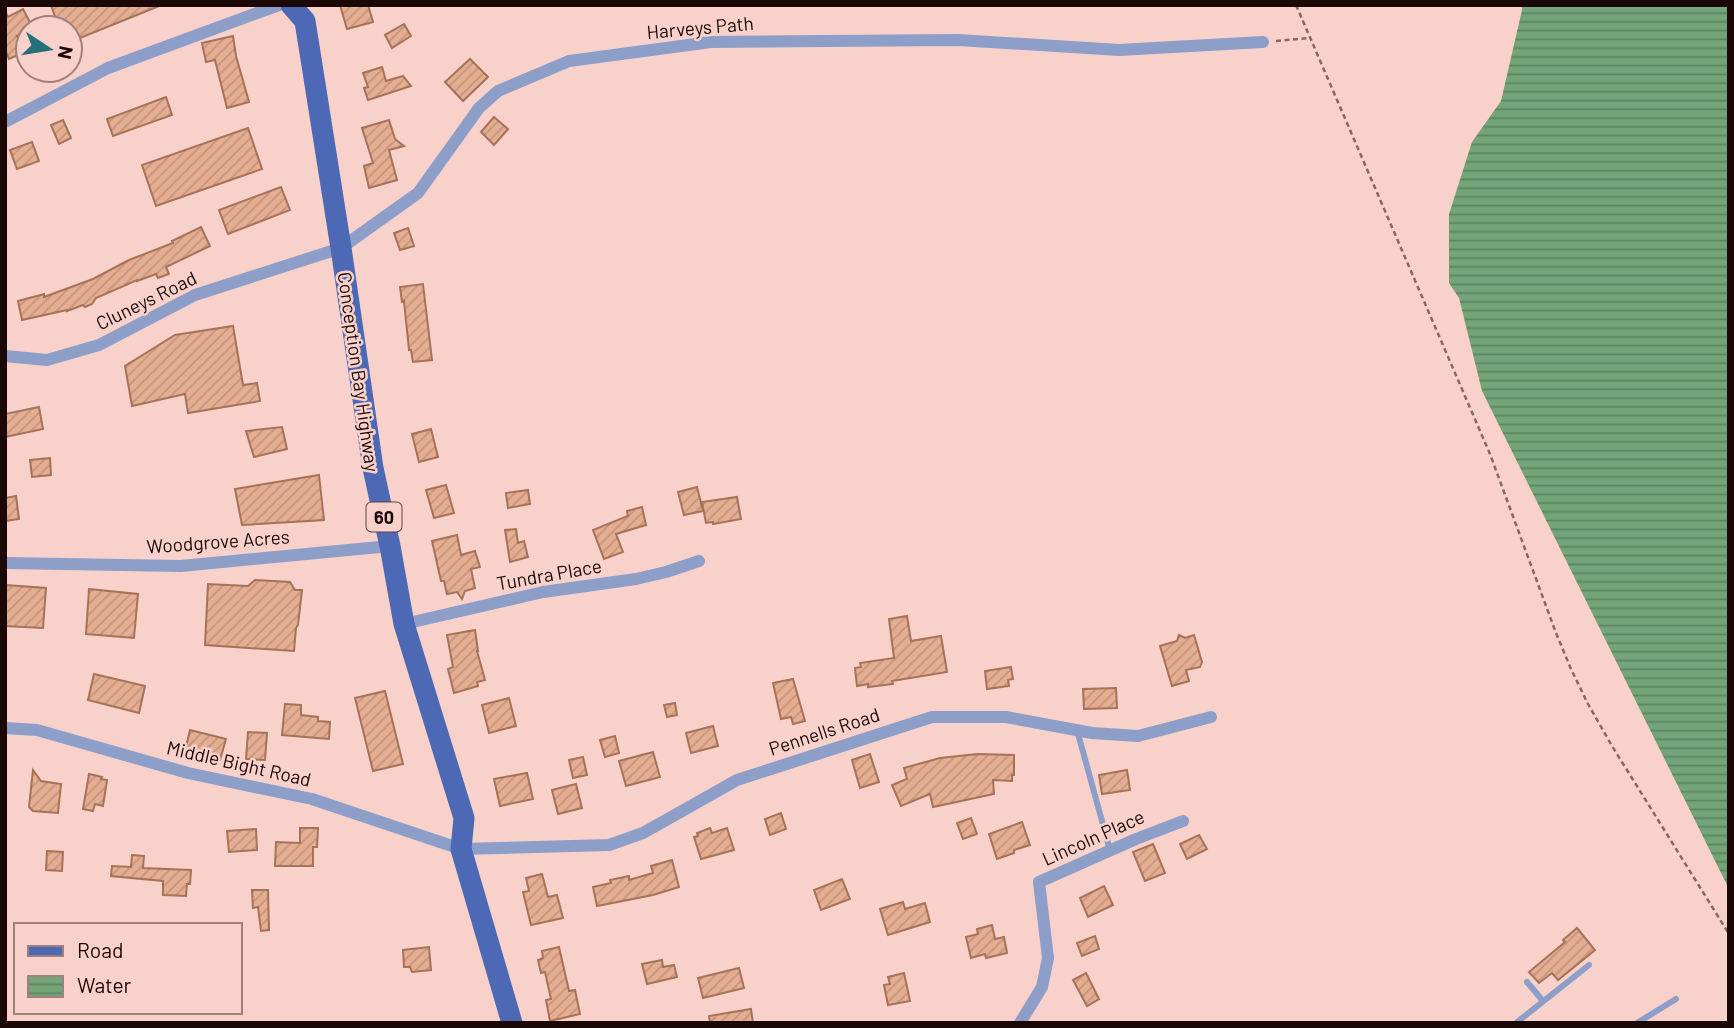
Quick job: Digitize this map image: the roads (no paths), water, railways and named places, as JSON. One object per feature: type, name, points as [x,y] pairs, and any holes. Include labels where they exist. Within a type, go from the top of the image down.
[{"type":"main road","name":"Conception Bay Highway","points":[[291,5],[304,21],[373,468],[404,624],[464,818],[461,849],[512,1023]]},
{"type":"street","points":[[5,122],[108,68],[279,5]]},
{"type":"street","name":"Harveys Path","points":[[341,248],[418,193],[479,107],[498,91],[569,61],[711,42],[958,40],[1119,50],[1263,42]]},
{"type":"street","name":"Cluneys Road","points":[[5,356],[47,360],[99,345],[195,295],[341,248]]},
{"type":"street","name":"Woodgrove Acres","points":[[5,563],[181,566],[390,546]]},
{"type":"street","name":"Tundra Place","points":[[404,624],[543,592],[646,577],[699,561]]},
{"type":"street","name":"Pennells Road","points":[[461,849],[609,845],[643,833],[737,780],[932,717],[1006,717],[1092,733],[1138,736],[1211,717]]},
{"type":"street","name":"Middle Bight Road","points":[[5,728],[37,730],[187,773],[312,799],[461,849]]},
{"type":"street","name":"Lincoln Place","points":[[1020,1023],[1042,987],[1048,958],[1039,882],[1183,821]]},
{"type":"lane","points":[[1077,730],[1110,850]]},
{"type":"lane","points":[[1516,1023],[1589,965]]},
{"type":"lane","points":[[1527,982],[1544,1001]]},
{"type":"lane","points":[[1637,1023],[1676,999]]},
{"type":"water","points":[[1522,5],[1729,5],[1729,889],[1482,391],[1459,298],[1449,283],[1449,214],[1472,142],[1501,101]]}]
